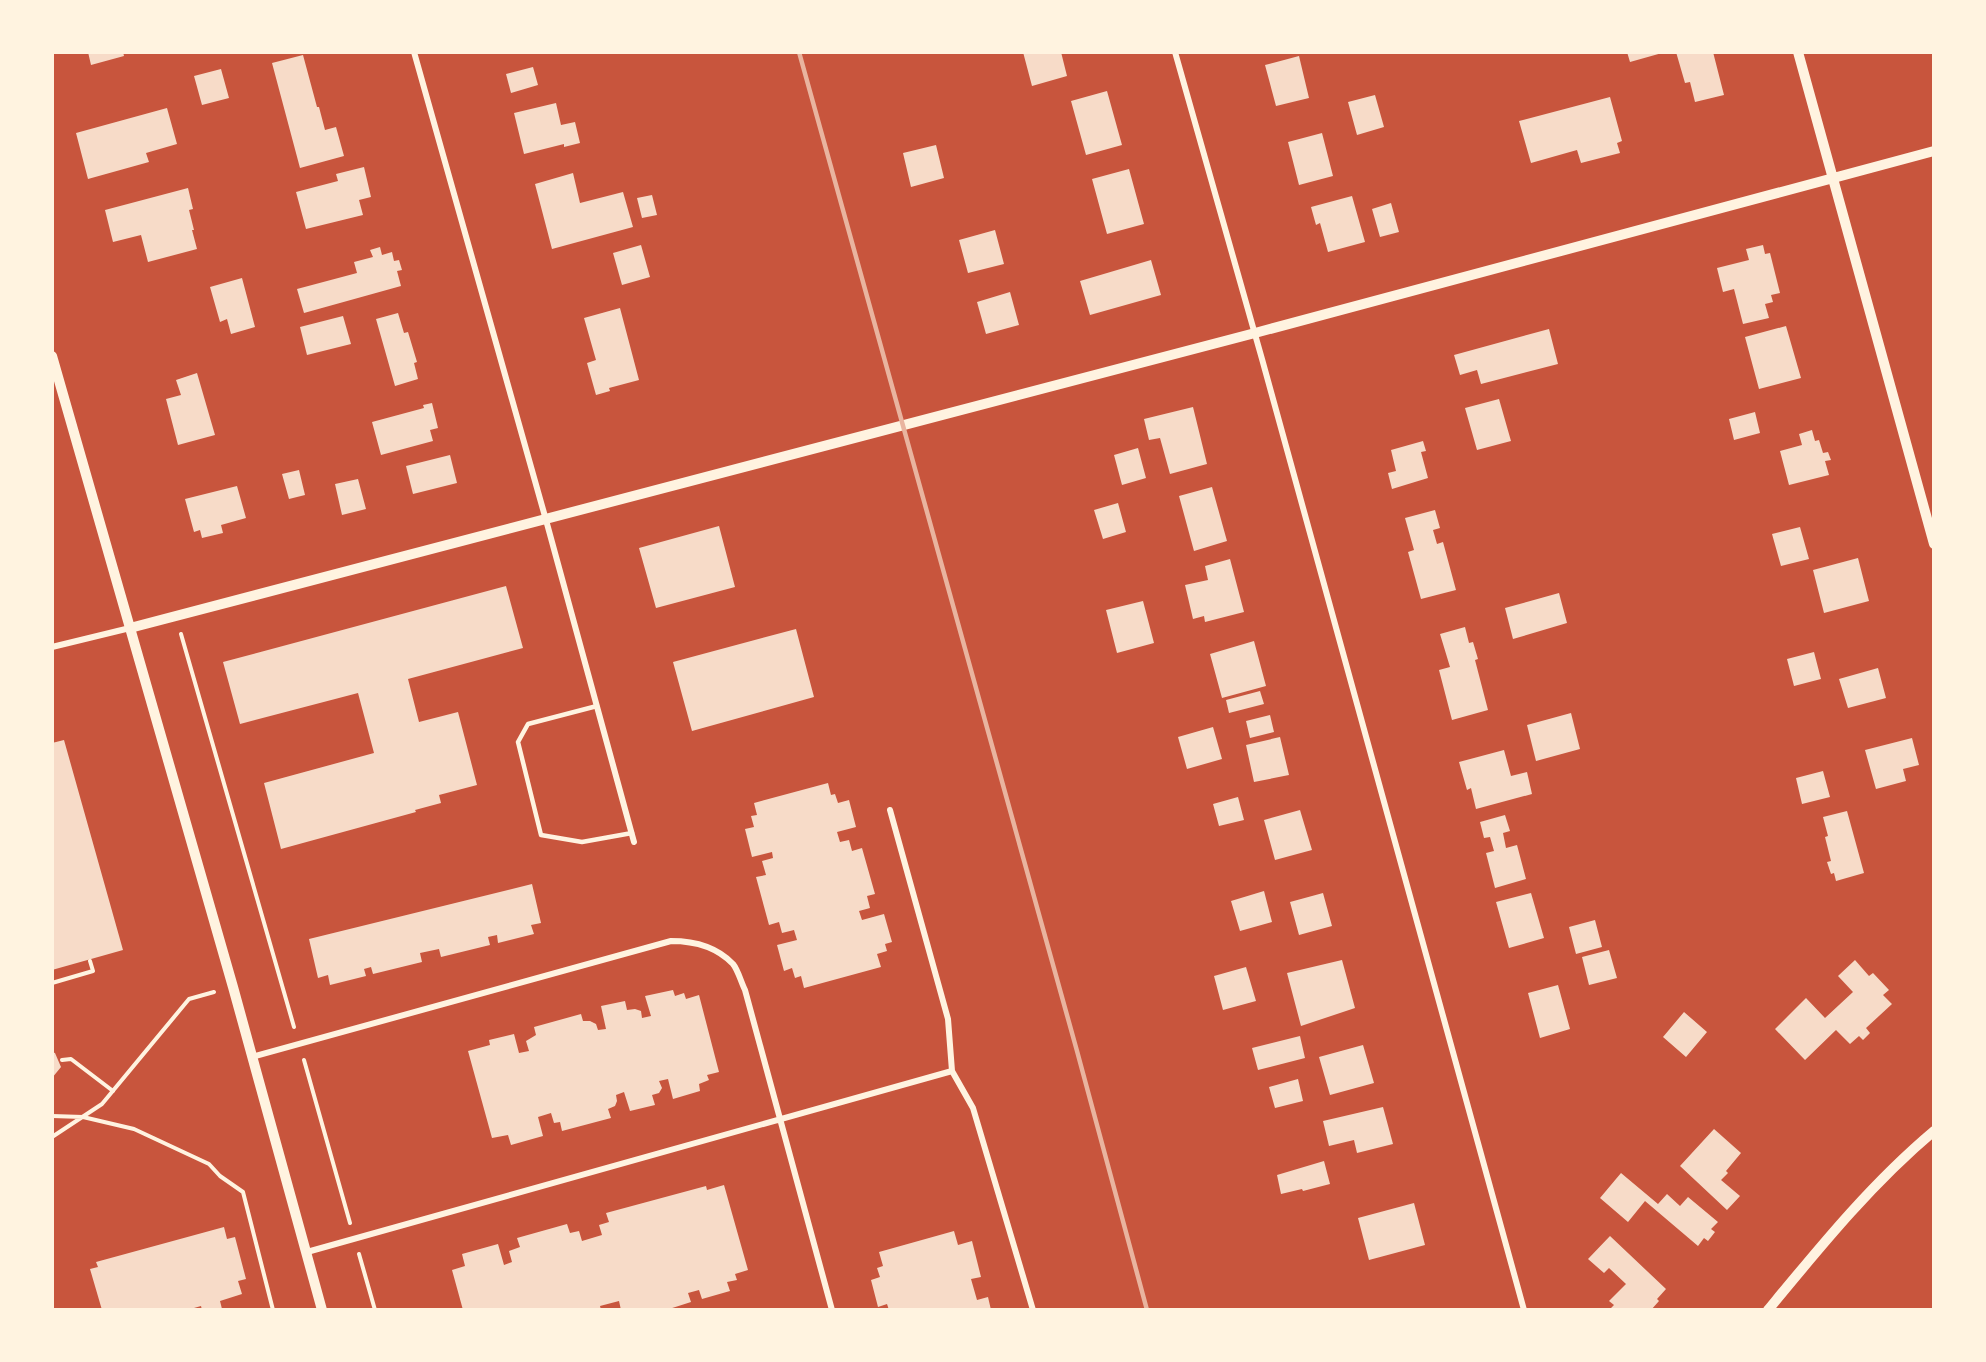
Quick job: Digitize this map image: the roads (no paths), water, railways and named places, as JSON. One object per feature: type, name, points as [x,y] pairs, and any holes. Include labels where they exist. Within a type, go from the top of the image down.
[{"type":"street","points":[[414,52],[634,842]]},
{"type":"street","points":[[1175,52],[1255,333],[1524,1310]]},
{"type":"street","points":[[1798,52],[1934,544]]},
{"type":"street","points":[[52,647],[546,520],[1934,151]]},
{"type":"street","points":[[52,356],[233,987],[322,1310]]},
{"type":"street","points":[[890,810],[948,1019],[952,1071],[973,1108],[1033,1310]]},
{"type":"street","points":[[252,1057],[671,941],[692,941],[714,949],[734,965],[745,990],[831,1308],[823,1310]]},
{"type":"street","points":[[306,1252],[952,1071]]},
{"type":"street","points":[[1768,1310],[1845,1217],[1899,1160],[1934,1131]]},
{"type":"lane","points":[[597,706],[528,724],[518,742],[541,835],[582,842],[632,833]]},
{"type":"railway","points":[[799,52],[1147,1310]]}]
